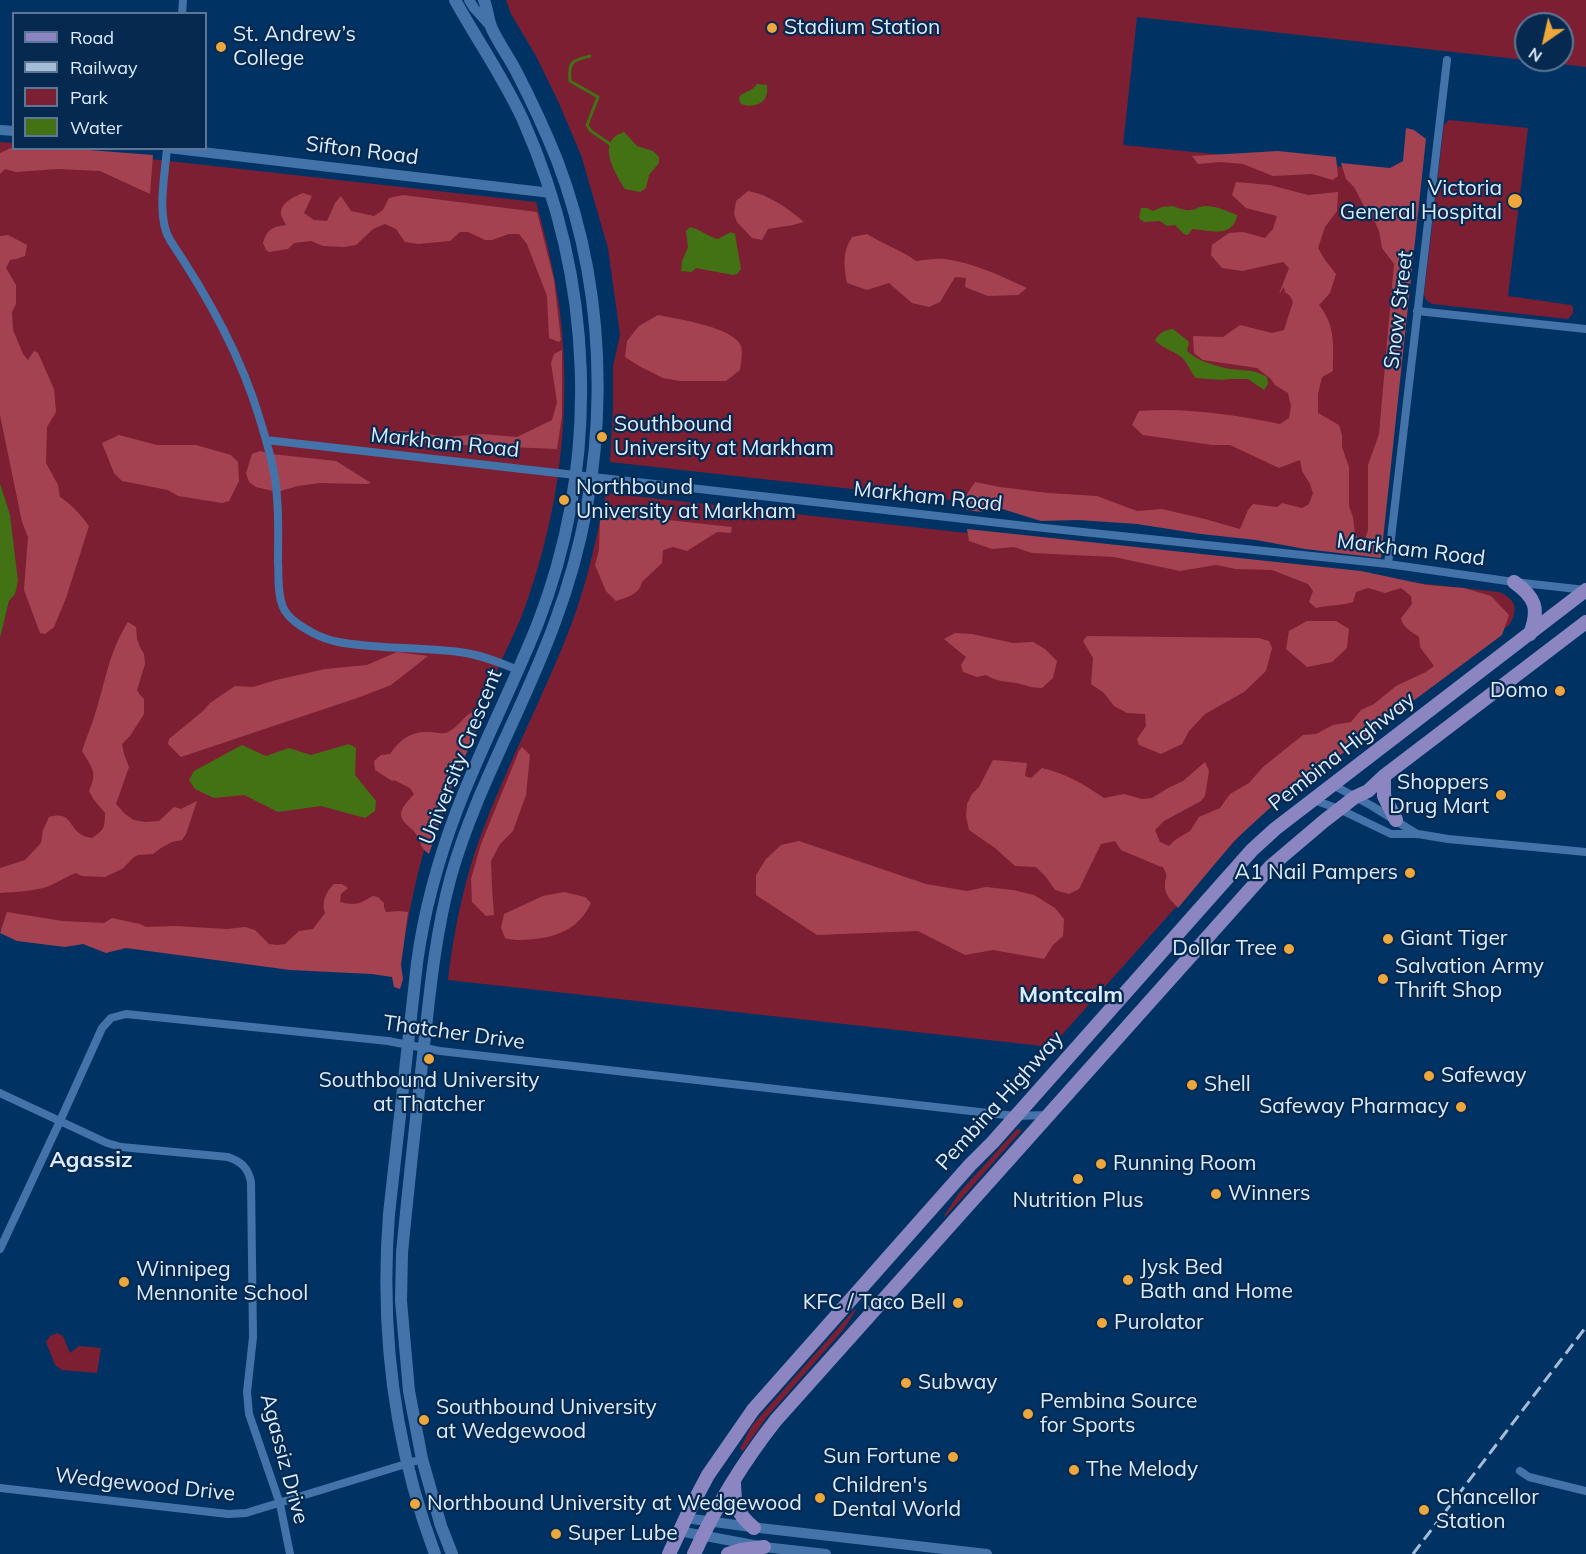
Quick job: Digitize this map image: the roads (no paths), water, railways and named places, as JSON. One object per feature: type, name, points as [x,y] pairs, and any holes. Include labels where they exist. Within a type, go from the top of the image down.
[{"type":"main road","name":"University Crescent","points":[[435,1554],[406,1464],[396,1413],[386,1314],[389,1214],[407,1045],[421,935],[436,871],[458,808],[538,624],[558,563],[576,475],[581,393],[579,332],[571,273],[551,193],[516,106],[455,0]]},
{"type":"main road","name":"University Crescent","points":[[452,1554],[441,1526],[422,1459],[409,1390],[401,1300],[402,1253],[434,959],[438,932],[455,863],[480,796],[563,602],[580,541],[592,477],[597,417],[597,363],[591,300],[577,227],[561,173],[547,137],[514,68],[491,27],[484,0]]},
{"type":"main road","points":[[1514,582],[1529,593],[1533,602],[1535,622],[1530,634]]},
{"type":"main road","name":"Pembina Highway","points":[[669,1554],[682,1524],[720,1457],[753,1410],[1252,850],[1586,590]]},
{"type":"main road","name":"Pembina Highway","points":[[694,1554],[734,1479],[776,1420],[1271,866],[1340,809],[1368,791],[1384,776],[1586,622]]},
{"type":"main road","points":[[1384,776],[1384,796],[1396,820]]},
{"type":"main road","points":[[734,1479],[734,1496],[738,1511],[754,1528]]},
{"type":"main road","points":[[728,1554],[764,1547]]},
{"type":"street","points":[[469,0],[491,27]]},
{"type":"street","name":"Snow Street","points":[[1388,564],[1448,60]]},
{"type":"street","points":[[170,150],[162,213],[164,230],[204,293],[229,341],[247,382],[266,440],[278,498],[282,606],[289,616],[313,633],[331,640],[382,647],[464,653],[493,660],[518,670]]},
{"type":"street","name":"Sifton Road","points":[[179,150],[551,193]]},
{"type":"street","points":[[1417,311],[1586,330]]},
{"type":"street","name":"Markham Road","points":[[266,440],[1035,527],[1388,564],[1586,590]]},
{"type":"street","points":[[1333,785],[1418,834]]},
{"type":"street","points":[[1314,800],[1340,809],[1391,834],[1418,834],[1586,852]]},
{"type":"street","name":"Thatcher Drive","points":[[0,1249],[102,1028],[111,1018],[126,1014],[388,1041],[452,1053],[1015,1116],[1048,1114]]},
{"type":"street","name":"Agassiz Drive","points":[[0,1093],[107,1143],[121,1147],[228,1157],[245,1166],[251,1182],[253,1337],[247,1392],[249,1414],[280,1504],[290,1554]]},
{"type":"street","name":"Wedgewood Drive","points":[[0,1488],[228,1514],[246,1513],[422,1459]]},
{"type":"street","points":[[1520,1471],[1529,1477],[1586,1491]]},
{"type":"street","points":[[682,1524],[710,1522],[987,1554]]},
{"type":"street","points":[[682,1524],[703,1535],[764,1547],[826,1554]]},
{"type":"water","points":[[757,84],[767,85],[767,93],[762,102],[755,105],[740,103],[739,97]]},
{"type":"water","points":[[624,132],[637,146],[653,151],[659,157],[659,163],[649,175],[646,188],[640,192],[625,189],[610,158],[611,142],[615,136]]},
{"type":"water","points":[[1173,206],[1189,210],[1209,206],[1237,215],[1235,223],[1226,230],[1192,229],[1188,235],[1175,225],[1167,226],[1160,221],[1144,222],[1139,218],[1141,208],[1153,211]]},
{"type":"water","points":[[690,227],[718,239],[731,232],[735,234],[741,269],[737,274],[696,268],[692,272],[681,271],[682,261],[688,247],[686,231]]},
{"type":"water","points":[[1173,329],[1189,342],[1187,351],[1194,356],[1221,367],[1261,374],[1267,377],[1268,384],[1264,390],[1248,379],[1196,378],[1183,359],[1155,340],[1162,332]]},
{"type":"water","points":[[0,483],[10,515],[18,581],[15,594],[9,601],[0,638]]},
{"type":"water","points":[[349,744],[356,748],[355,775],[376,801],[375,811],[365,818],[321,806],[278,812],[244,795],[214,798],[195,789],[189,780],[194,771],[242,745],[266,756],[289,748],[311,755]]},
{"type":"waterway","points":[[590,56],[579,59],[571,65],[570,81],[598,97],[587,125],[591,131],[610,144]]},
{"type":"railway","points":[[1413,1554],[1586,1327]]},
{"type":"place","name":"Stadium Station","points":[[772,28]]},
{"type":"place","name":"St. Andrew’s College","points":[[221,47]]},
{"type":"place","name":"Victoria General Hospital","points":[[1515,201]]},
{"type":"place","name":"Southbound University at Markham","points":[[602,437]]},
{"type":"place","name":"Northbound University at Markham","points":[[564,500]]},
{"type":"place","name":"Domo","points":[[1560,691]]},
{"type":"place","name":"Shoppers Drug Mart","points":[[1501,795]]},
{"type":"place","name":"A1 Nail Pampers","points":[[1410,873]]},
{"type":"place","name":"Giant Tiger","points":[[1388,939]]},
{"type":"place","name":"Dollar Tree","points":[[1289,949]]},
{"type":"place","name":"Salvation Army Thrift Shop","points":[[1383,979]]},
{"type":"place","name":"Southbound University at Thatcher","points":[[429,1059]]},
{"type":"place","name":"Safeway","points":[[1429,1076]]},
{"type":"place","name":"Shell","points":[[1192,1085]]},
{"type":"place","name":"Safeway Pharmacy","points":[[1461,1107]]},
{"type":"place","name":"Running Room","points":[[1101,1164]]},
{"type":"place","name":"Nutrition Plus","points":[[1078,1179]]},
{"type":"place","name":"Winners","points":[[1216,1194]]},
{"type":"place","name":"Jysk Bed Bath and Home","points":[[1128,1280]]},
{"type":"place","name":"Winnipeg Mennonite School","points":[[124,1282]]},
{"type":"place","name":"KFC / Taco Bell","points":[[958,1303]]},
{"type":"place","name":"Purolator","points":[[1102,1323]]},
{"type":"place","name":"Subway","points":[[906,1383]]},
{"type":"place","name":"Pembina Source for Sports","points":[[1028,1414]]},
{"type":"place","name":"Southbound University at Wedgewood","points":[[424,1420]]},
{"type":"place","name":"Sun Fortune","points":[[953,1457]]},
{"type":"place","name":"The Melody","points":[[1074,1470]]},
{"type":"place","name":"Children's Dental World","points":[[820,1498]]},
{"type":"place","name":"Northbound University at Wedgewood","points":[[415,1504]]},
{"type":"place","name":"Chancellor Station","points":[[1424,1510]]},
{"type":"place","name":"Super Lube","points":[[556,1534]]},
{"type":"district","name":"Montcalm","points":[[1071,995]]},
{"type":"district","name":"Agassiz","points":[[91,1160]]}]
